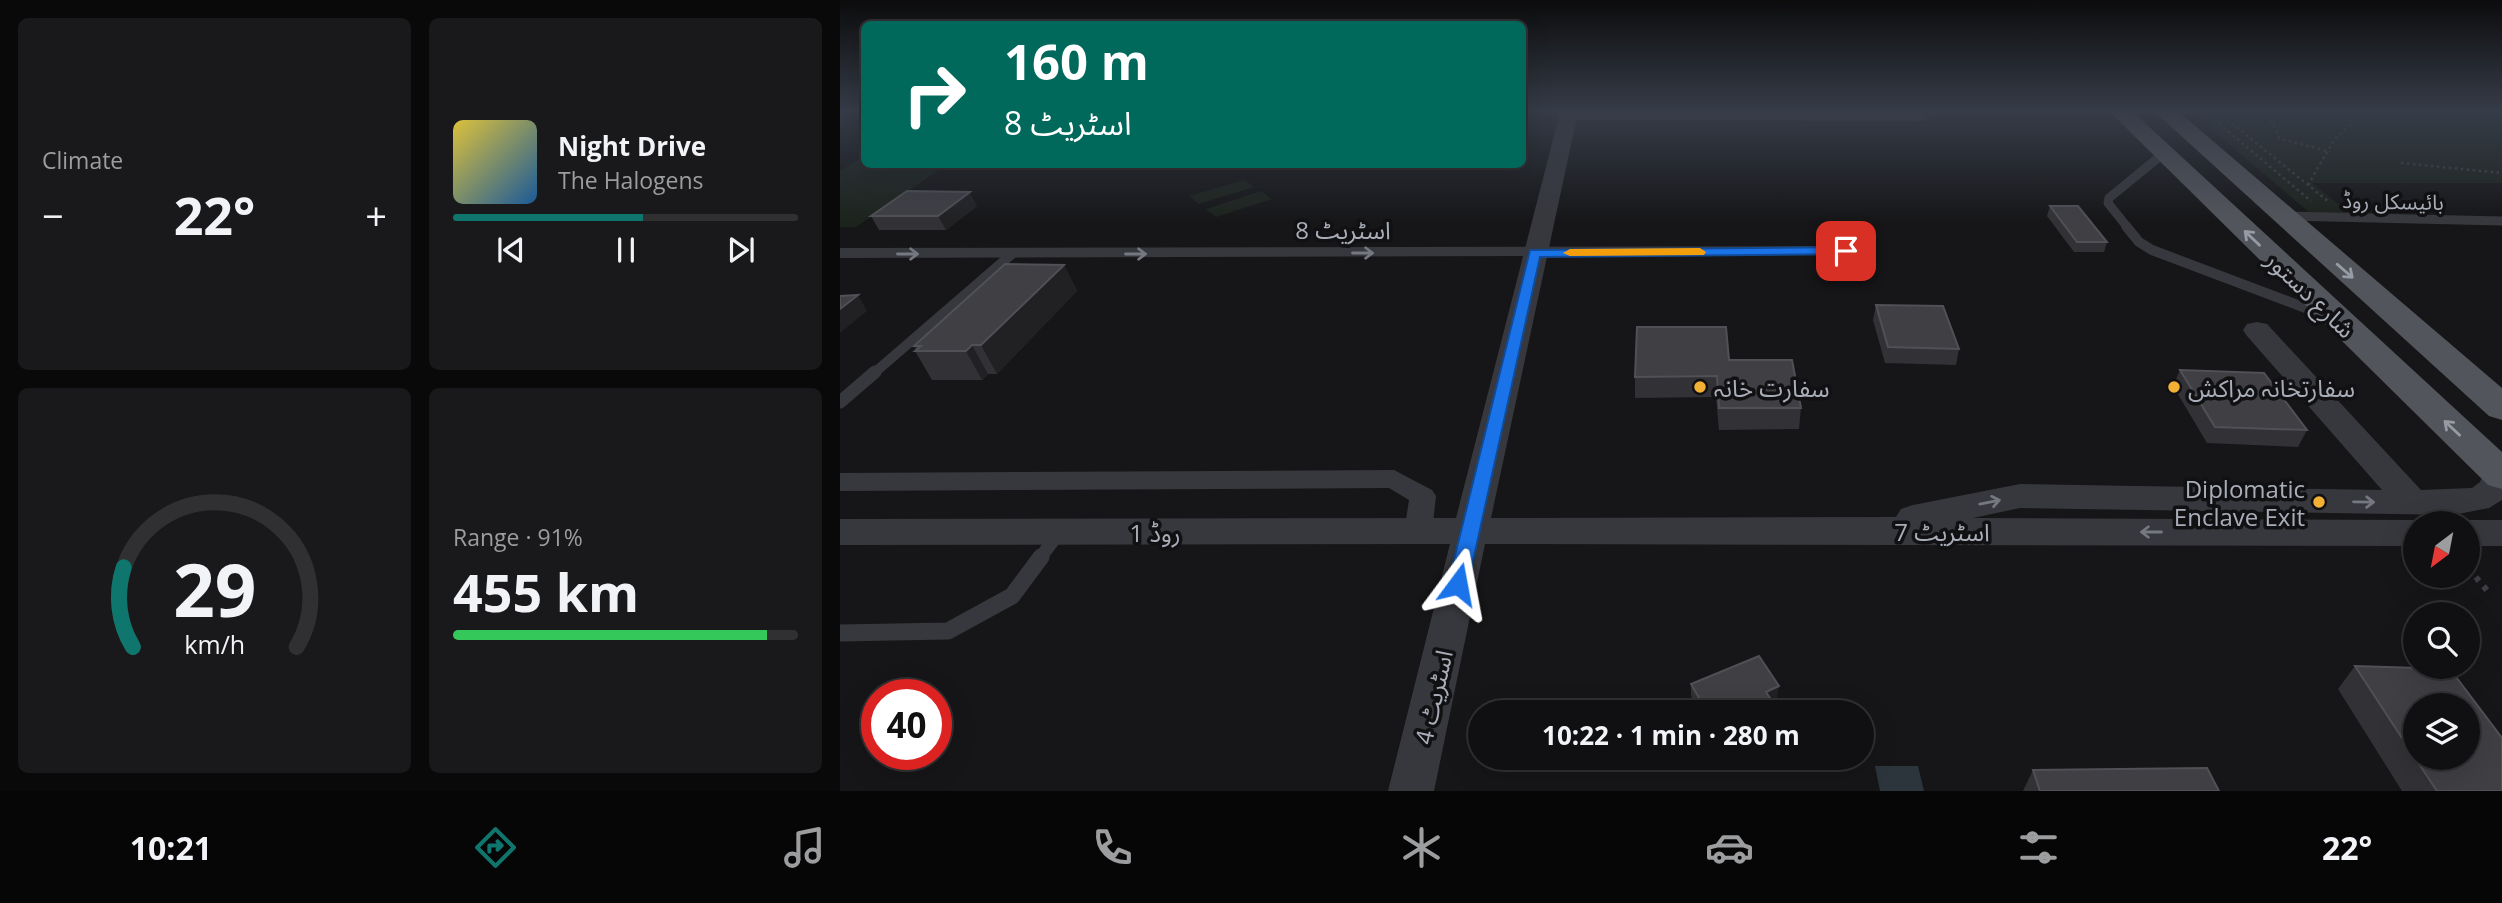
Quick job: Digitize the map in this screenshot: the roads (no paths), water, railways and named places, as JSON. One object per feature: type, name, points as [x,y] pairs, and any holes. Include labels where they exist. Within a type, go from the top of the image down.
[{"type":"main road","name":"شارع دستور","points":[[2160,149],[2500,474]]},
{"type":"main road","name":"شارع دستور","points":[[2208,149],[2282,216],[2495,396]]},
{"type":"street","name":"اسٹریٹ 4","points":[[1411,791],[1559,149]]},
{"type":"street","name":"اسٹریٹ 8","points":[[840,253],[1846,251]]},
{"type":"street","points":[[2257,330],[2408,511]]},
{"type":"street","name":"اسٹریٹ 7","points":[[2438,511],[2491,493],[2500,474]]},
{"type":"street","points":[[840,482],[1394,479],[1423,496],[1418,532]]},
{"type":"street","name":"اسٹریٹ 7","points":[[1470,532],[1851,530],[2403,518]]},
{"type":"street","name":"روڈ 1","points":[[840,532],[1470,532]]},
{"type":"street","points":[[2480,533],[2502,533]]},
{"type":"lane","points":[[2164,153],[2109,198],[2111,210],[2139,242],[2168,258],[2337,320]]},
{"type":"lane","name":"بائیسکل روڈ","points":[[2282,216],[2502,221]]},
{"type":"lane","points":[[840,402],[1013,254]]},
{"type":"lane","points":[[840,633],[948,631],[1012,596],[1059,533]]},
{"type":"place","name":"سفارت خانہ","points":[[1700,387]]},
{"type":"place","name":"سفارتخانہ مراکش","points":[[2174,387]]},
{"type":"place","name":"Diplomatic Enclave Exit","points":[[2319,502]]}]
